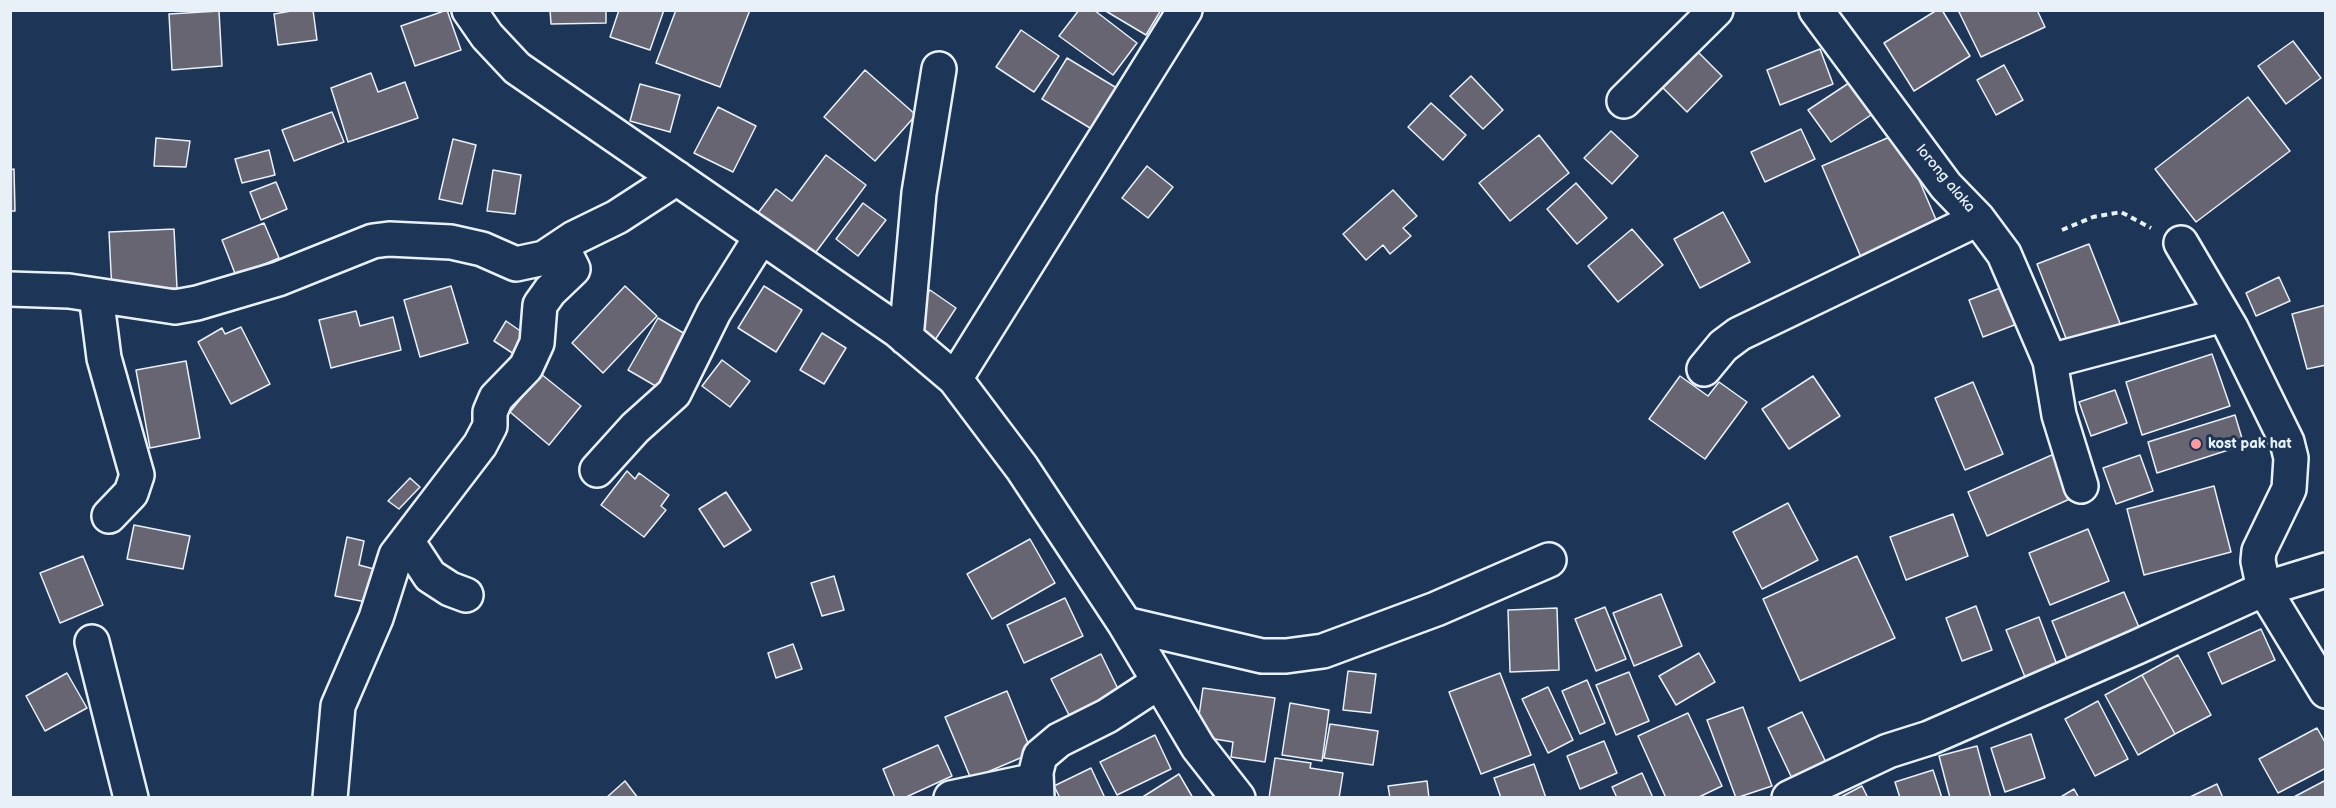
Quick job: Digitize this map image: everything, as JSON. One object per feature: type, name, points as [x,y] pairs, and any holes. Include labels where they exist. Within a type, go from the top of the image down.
[{"type":"street","points":[[469,10],[487,36],[517,68],[906,338],[955,380],[1022,468],[1125,624],[1198,747],[1238,798]]},
{"type":"street","points":[[955,380],[1185,10]]},
{"type":"street","points":[[1624,101],[1716,10]]},
{"type":"street","name":"lorong alaka","points":[[1816,10],[1946,186],[1978,219],[2004,254],[2050,361],[2059,415],[2081,486]]},
{"type":"street","points":[[906,338],[920,193],[939,69]]},
{"type":"street","points":[[10,290],[96,295],[175,307],[197,303],[278,279],[373,241],[389,239],[451,242],[482,249],[516,264],[544,258],[618,217],[677,178]]},
{"type":"street","points":[[1704,369],[1723,346],[1739,334],[1978,219]]},
{"type":"street","points":[[597,470],[635,428],[674,393],[714,312],[761,237]]},
{"type":"street","points":[[2181,243],[2223,315],[2287,442],[2291,458],[2289,489],[2259,551],[2258,561],[2264,589],[2325,691]]},
{"type":"street","points":[[330,798],[338,706],[376,618],[396,555],[480,445],[490,426],[490,412],[496,398],[526,367],[537,343],[540,305],[550,291],[573,269],[562,247]]},
{"type":"street","points":[[96,295],[104,358],[137,475],[131,493],[109,516]]},
{"type":"street","points":[[2050,361],[2223,315]]},
{"type":"street","points":[[407,541],[430,576],[450,589],[466,595]]},
{"type":"street","points":[[1125,624],[1262,656],[1286,656],[1323,651],[1436,609],[1549,560]]},
{"type":"street","points":[[1789,798],[1888,751],[1929,738],[2127,652],[2264,589],[2325,570]]},
{"type":"street","points":[[92,642],[131,798]]},
{"type":"street","points":[[951,798],[1036,789],[1040,756],[1059,740],[1107,716],[1159,682]]},
{"type":"path","points":[[2062,230],[2093,217],[2121,213],[2181,243]]},
{"type":"building","points":[[313,10],[317,40],[278,45],[274,14]]},
{"type":"building","points":[[447,10],[461,50],[415,66],[401,26]]},
{"type":"building","points":[[550,10],[606,10],[606,23],[551,24]]},
{"type":"building","points":[[619,10],[664,10],[650,50],[610,37]]},
{"type":"building","points":[[676,10],[750,10],[720,87],[656,63]]},
{"type":"building","points":[[1079,10],[1094,10],[1137,43],[1113,75],[1059,36]]},
{"type":"building","points":[[1104,10],[1161,10],[1146,35]]},
{"type":"building","points":[[1937,10],[1942,10],[1970,56],[1914,91],[1884,43]]},
{"type":"building","points":[[1958,10],[2037,10],[2045,27],[1981,57]]},
{"type":"building","points":[[219,11],[222,66],[172,70],[169,14]]},
{"type":"building","points":[[1021,30],[1059,56],[1034,92],[996,67]]},
{"type":"building","points":[[2293,41],[2321,78],[2286,104],[2258,66]]},
{"type":"building","points":[[1694,48],[1722,76],[1687,112],[1659,84]]},
{"type":"building","points":[[1820,49],[1833,84],[1780,105],[1767,70]]},
{"type":"building","points":[[1067,58],[1120,90],[1095,131],[1042,99]]},
{"type":"building","points":[[2004,65],[2023,100],[1996,115],[1977,80]]},
{"type":"building","points":[[865,70],[916,115],[875,161],[824,117]]},
{"type":"building","points":[[371,73],[378,92],[405,82],[418,118],[348,142],[331,88]]},
{"type":"building","points":[[1471,76],[1503,110],[1483,129],[1450,96]]},
{"type":"building","points":[[1855,79],[1877,111],[1831,142],[1808,110]]},
{"type":"building","points":[[640,84],[680,95],[670,132],[630,121]]},
{"type":"building","points":[[2248,97],[2290,151],[2196,222],[2155,169]]},
{"type":"building","points":[[1431,103],[1466,135],[1443,160],[1408,127]]},
{"type":"building","points":[[718,107],[756,126],[733,172],[694,153]]},
{"type":"building","points":[[332,112],[344,142],[294,161],[282,130]]},
{"type":"building","points":[[1801,129],[1815,159],[1765,182],[1751,152]]},
{"type":"building","points":[[1611,131],[1638,156],[1612,184],[1584,158]]},
{"type":"building","points":[[1899,133],[1940,229],[1863,262],[1822,166]]},
{"type":"building","points":[[1539,135],[1569,173],[1510,221],[1479,183]]},
{"type":"building","points":[[156,138],[190,141],[186,167],[154,166]]},
{"type":"building","points":[[453,139],[476,145],[462,204],[439,199]]},
{"type":"building","points":[[269,150],[275,175],[242,183],[235,159]]},
{"type":"building","points":[[826,155],[866,185],[813,256],[758,213],[776,189],[792,201]]},
{"type":"building","points":[[1147,166],[1173,187],[1148,218],[1122,198]]},
{"type":"building","points":[[14,169],[15,211],[10,211],[10,170]]},
{"type":"building","points":[[493,170],[521,175],[515,214],[487,211]]},
{"type":"building","points":[[276,182],[287,209],[261,220],[250,192]]},
{"type":"building","points":[[1576,183],[1607,218],[1577,244],[1547,209]]},
{"type":"building","points":[[1393,190],[1417,216],[1403,228],[1411,236],[1390,254],[1383,245],[1366,260],[1343,234]]},
{"type":"building","points":[[863,203],[886,220],[858,256],[836,239]]},
{"type":"building","points":[[1723,212],[1750,262],[1700,288],[1674,239]]},
{"type":"building","points":[[264,223],[279,258],[236,276],[222,240]]},
{"type":"building","points":[[174,229],[177,288],[112,292],[109,232]]},
{"type":"building","points":[[1632,229],[1663,265],[1618,302],[1588,266]]},
{"type":"building","points":[[2089,244],[2123,331],[2071,351],[2037,264]]},
{"type":"building","points":[[2279,277],[2290,301],[2256,316],[2246,293]]},
{"type":"building","points":[[451,286],[468,343],[420,357],[404,300]]},
{"type":"building","points":[[625,286],[657,316],[603,373],[572,343]]},
{"type":"building","points":[[764,286],[802,310],[776,352],[738,328]]},
{"type":"building","points":[[2003,287],[2017,324],[1983,337],[1969,300]]},
{"type":"building","points":[[930,290],[956,308],[935,340],[908,322]]},
{"type":"building","points":[[2326,305],[2326,365],[2307,369],[2292,314]]},
{"type":"building","points":[[356,311],[360,326],[393,317],[401,350],[331,368],[319,320]]},
{"type":"building","points":[[658,318],[697,341],[666,392],[628,370]]},
{"type":"building","points":[[506,321],[532,339],[520,358],[494,341]]},
{"type":"building","points":[[241,327],[270,384],[231,404],[198,342],[222,328],[225,334]]},
{"type":"building","points":[[822,333],[846,348],[824,384],[800,370]]},
{"type":"building","points":[[2212,354],[2230,406],[2142,435],[2126,382]]},
{"type":"building","points":[[722,360],[750,381],[730,407],[702,386]]},
{"type":"building","points":[[186,361],[200,438],[150,448],[136,370]]},
{"type":"building","points":[[541,374],[581,406],[549,445],[510,412]]},
{"type":"building","points":[[1680,376],[1708,396],[1719,382],[1747,402],[1705,459],[1649,419]]},
{"type":"building","points":[[1813,376],[1840,416],[1789,449],[1762,409]]},
{"type":"building","points":[[1973,382],[2003,454],[1965,470],[1935,398]]},
{"type":"building","points":[[2115,390],[2127,423],[2091,436],[2079,402]]},
{"type":"building","name":"kost pak hat","points":[[2235,415],[2244,445],[2157,473],[2148,442]]},
{"type":"building","points":[[2054,454],[2072,498],[1987,536],[1968,492]]},
{"type":"building","points":[[2140,455],[2153,491],[2116,504],[2103,468]]},
{"type":"building","points":[[627,471],[635,479],[639,473],[669,495],[661,506],[666,510],[644,537],[601,505]]},
{"type":"building","points":[[410,478],[420,487],[399,509],[388,501]]},
{"type":"building","points":[[2214,486],[2231,552],[2144,575],[2127,509]]},
{"type":"building","points":[[726,492],[751,530],[724,547],[699,509]]},
{"type":"building","points":[[1788,503],[1818,560],[1762,589],[1733,532]]},
{"type":"building","points":[[1953,514],[1968,556],[1906,580],[1890,537]]},
{"type":"building","points":[[134,525],[190,536],[183,569],[127,559]]},
{"type":"building","points":[[2088,529],[2109,581],[2050,605],[2029,553]]},
{"type":"building","points":[[347,537],[364,541],[359,565],[374,569],[366,602],[335,596]]},
{"type":"building","points":[[1030,539],[1055,583],[992,619],[967,574]]},
{"type":"building","points":[[83,556],[103,605],[60,623],[40,573]]},
{"type":"building","points":[[1857,556],[1895,638],[1800,681],[1763,599]]},
{"type":"building","points":[[834,576],[844,610],[822,616],[811,583]]},
{"type":"building","points":[[2124,592],[2141,632],[2068,661],[2052,621]]},
{"type":"building","points":[[1661,594],[1682,646],[1634,666],[1613,613]]},
{"type":"building","points":[[1065,598],[1083,636],[1024,663],[1007,625]]},
{"type":"building","points":[[1976,606],[1992,650],[1962,661],[1946,618]]},
{"type":"building","points":[[1605,607],[1626,659],[1596,671],[1575,619]]},
{"type":"building","points":[[1557,608],[1559,670],[1510,672],[1508,610]]},
{"type":"building","points":[[2039,617],[2057,665],[2025,677],[2006,630]]},
{"type":"building","points":[[2261,629],[2275,660],[2222,684],[2208,653]]},
{"type":"building","points":[[793,644],[802,669],[776,678],[768,653]]},
{"type":"building","points":[[1699,653],[1715,682],[1676,705],[1659,676]]},
{"type":"building","points":[[1101,654],[1119,691],[1069,715],[1051,679]]},
{"type":"building","points":[[2178,655],[2211,715],[2175,734],[2142,675]]},
{"type":"building","points":[[1348,671],[1376,674],[1371,713],[1343,710]]},
{"type":"building","points":[[1629,672],[1649,721],[1616,735],[1596,685]]},
{"type":"building","points":[[67,673],[87,708],[45,731],[26,696]]},
{"type":"building","points":[[1500,673],[1531,755],[1481,774],[1449,692]]},
{"type":"building","points":[[2142,675],[2175,734],[2138,755],[2105,695]]},
{"type":"building","points":[[1587,680],[1605,723],[1580,734],[1562,691]]},
{"type":"building","points":[[1548,687],[1573,740],[1548,753],[1522,699]]},
{"type":"building","points":[[1203,688],[1275,698],[1265,762],[1231,757],[1233,742],[1196,736]]},
{"type":"building","points":[[1007,691],[1032,753],[971,779],[945,717]]},
{"type":"building","points":[[2098,701],[2128,759],[2095,776],[2065,719]]},
{"type":"building","points":[[1290,703],[1329,710],[1322,761],[1282,755]]},
{"type":"building","points":[[1743,707],[1772,786],[1736,798],[1707,720]]},
{"type":"building","points":[[1802,712],[1831,773],[1797,789],[1768,728]]},
{"type":"building","points":[[1688,713],[1722,786],[1697,798],[1666,798],[1638,736]]},
{"type":"building","points":[[1330,724],[1378,731],[1373,765],[1324,758]]},
{"type":"building","points":[[2317,728],[2326,744],[2326,768],[2278,793],[2259,759]]},
{"type":"building","points":[[2031,734],[2045,778],[2005,792],[1991,748]]},
{"type":"building","points":[[1155,735],[1171,769],[1117,795],[1100,762]]},
{"type":"building","points":[[1604,741],[1617,773],[1580,789],[1567,756]]},
{"type":"building","points":[[938,745],[952,776],[904,798],[895,798],[883,769]]},
{"type":"building","points":[[1977,746],[1991,798],[1950,798],[1939,756]]},
{"type":"building","points":[[1275,758],[1311,763],[1310,768],[1343,773],[1339,798],[1269,798]]},
{"type":"building","points":[[1534,764],[1546,798],[1501,798],[1494,778]]},
{"type":"building","points":[[1091,768],[1105,798],[1060,798],[1054,786]]},
{"type":"building","points":[[1933,770],[1942,798],[1900,798],[1895,782]]},
{"type":"building","points":[[1642,773],[1653,798],[1617,798],[1612,787]]},
{"type":"building","points":[[1179,774],[1193,798],[1141,798]]},
{"type":"building","points":[[2326,780],[2326,798],[2292,798]]},
{"type":"building","points":[[625,781],[638,798],[606,798]]},
{"type":"building","points":[[1427,781],[1429,798],[1390,798],[1388,786]]},
{"type":"building","points":[[2217,784],[2223,798],[2188,798]]},
{"type":"building","points":[[1862,786],[1868,798],[1839,798]]},
{"type":"building","points":[[2074,789],[2079,798],[2059,798]]},
{"type":"place","name":"kost pak hat","points":[[2196,444]]}]
